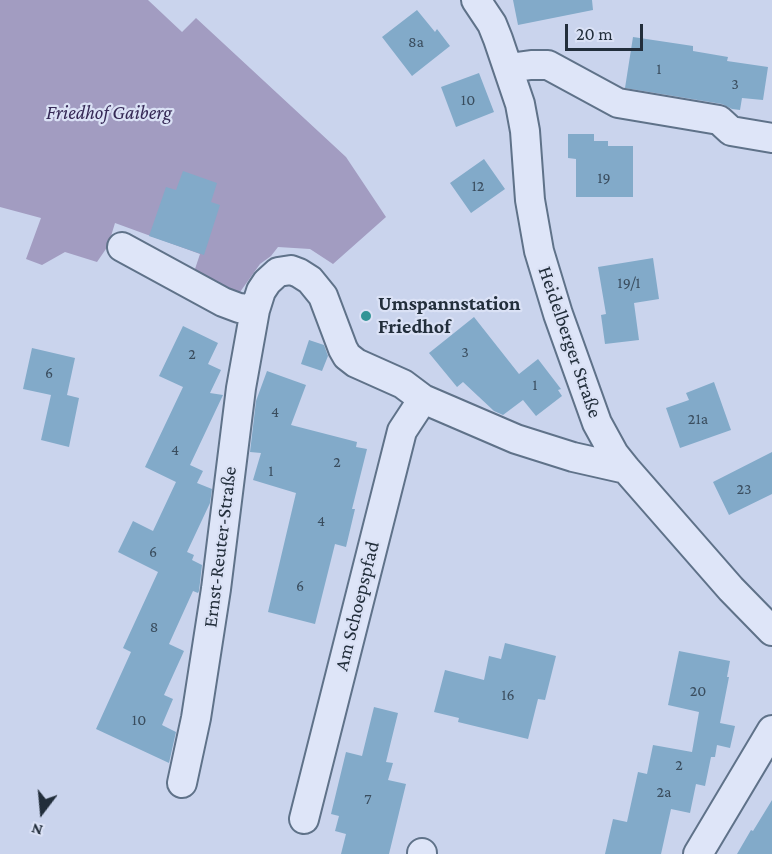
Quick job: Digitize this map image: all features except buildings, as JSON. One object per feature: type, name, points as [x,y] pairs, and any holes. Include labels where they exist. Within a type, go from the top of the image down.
[{"type":"street","name":"Heidelberger Straße","points":[[476,0],[492,24],[509,69],[523,117],[531,207],[544,271],[591,410],[614,454],[626,469],[731,589],[772,631]]},
{"type":"street","points":[[509,69],[549,65],[618,103],[719,120],[731,131],[772,138]]},
{"type":"street","points":[[122,247],[228,305],[255,310]]},
{"type":"street","name":"Ernst-Reuter-Straße","points":[[182,783],[196,718],[211,625],[241,388],[255,310],[261,291],[272,276],[286,270],[303,275],[317,287],[323,296],[347,356],[356,363],[402,384],[423,399],[538,447],[626,469]]},
{"type":"street","name":"Am Schoepspfad","points":[[304,819],[402,431],[423,399]]},
{"type":"street","points":[[698,854],[772,730]]},
{"type":"green space","name":"Friedhof Gaiberg","points":[[0,0],[148,0],[182,32],[196,18],[346,157],[386,217],[333,264],[310,249],[278,247],[260,264],[240,292],[236,293],[193,275],[200,254],[115,223],[108,246],[97,262],[65,252],[42,265],[26,259],[41,218],[0,207]]},
{"type":"place","name":"Umspannstation Friedhof","points":[[366,316]]}]
